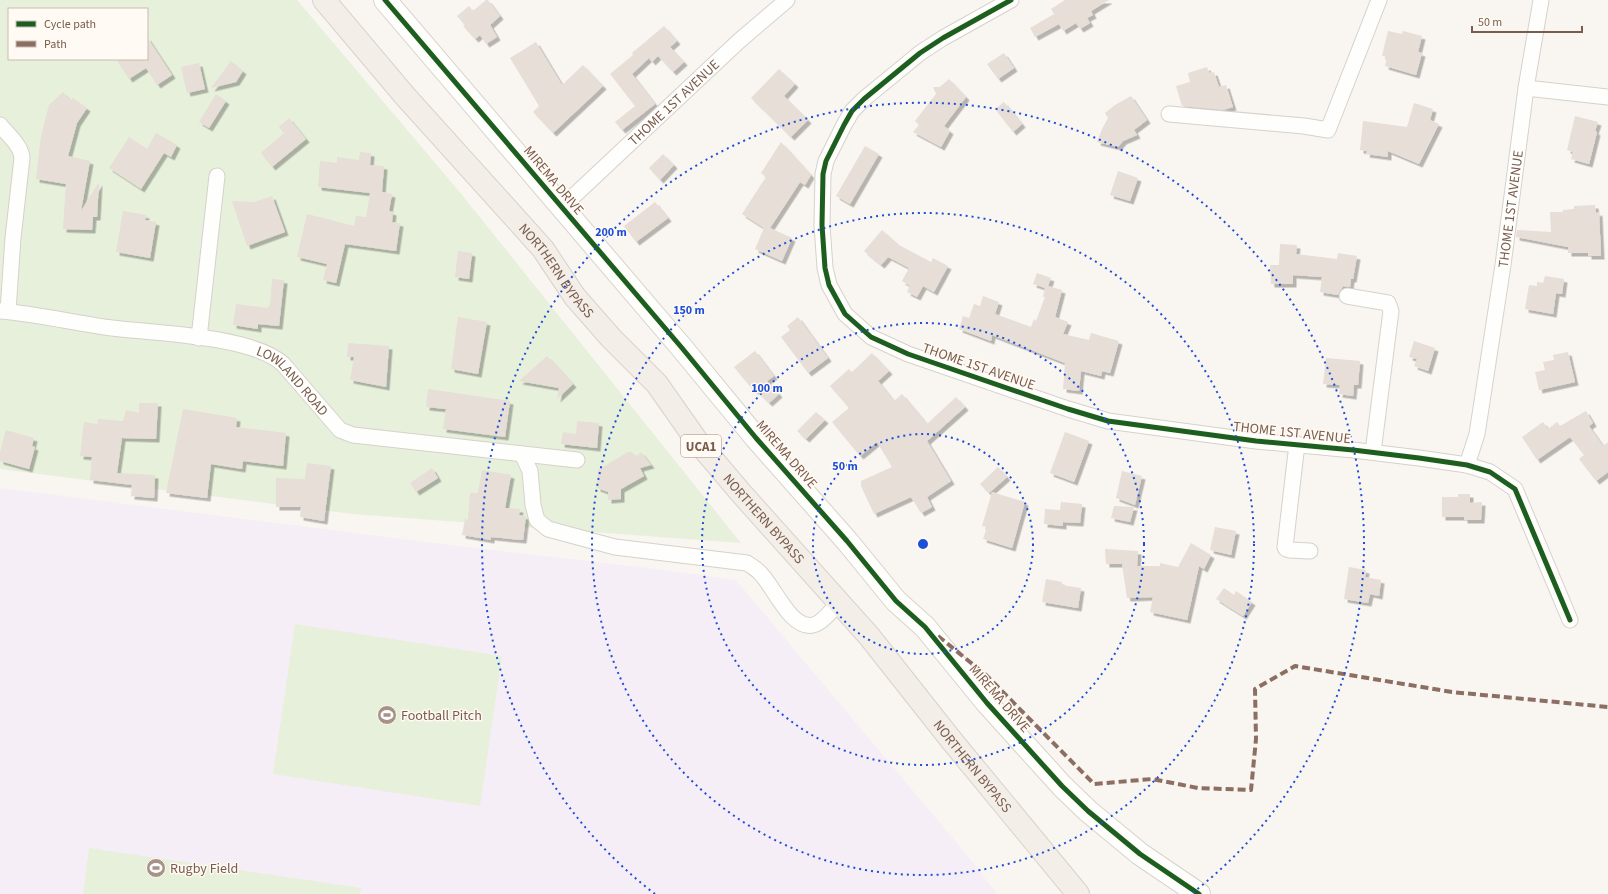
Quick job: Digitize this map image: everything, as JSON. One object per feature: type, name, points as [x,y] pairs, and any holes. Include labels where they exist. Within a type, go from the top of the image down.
[{"type":"main road","name":"NORTHERN BYPASS","points":[[324,0],[405,96],[543,249],[574,297],[611,338],[657,384],[697,441],[868,636],[952,742],[1078,894]]},
{"type":"street","name":"MIREMA DRIVE","points":[[385,0],[562,207],[756,438],[848,541],[896,601],[925,627],[986,704],[1057,781],[1109,831],[1199,894]]},
{"type":"street","name":"THOME 1ST AVENUE","points":[[562,207],[739,41],[787,0]]},
{"type":"street","name":"THOME 1ST AVENUE","points":[[1011,0],[949,34],[920,53],[864,99],[852,111],[844,125],[826,162],[823,174],[821,206],[825,268],[829,285],[846,314],[871,337],[908,354],[1068,409],[1108,421],[1224,437],[1373,452],[1466,465],[1490,472],[1515,489],[1570,620]]},
{"type":"street","points":[[1169,114],[1304,126],[1328,130],[1379,0]]},
{"type":"street","name":"THOME 1ST AVENUE","points":[[1466,465],[1477,434],[1503,266],[1526,88],[1541,0]]},
{"type":"street","points":[[1526,88],[1608,97]]},
{"type":"street","points":[[0,125],[22,152],[4,311]]},
{"type":"street","points":[[199,338],[217,176]]},
{"type":"street","points":[[1348,296],[1388,304],[1391,311],[1373,452]]},
{"type":"street","name":"LOWLAND ROAD","points":[[4,311],[34,314],[110,327],[199,338],[235,344],[263,351],[276,358],[340,430],[353,435],[577,460]]},
{"type":"street","points":[[1297,444],[1285,547],[1289,550],[1310,551]]},
{"type":"street","points":[[522,454],[530,471],[533,505],[537,520],[548,529],[615,547],[747,562],[761,573],[790,615],[803,625],[814,626],[838,603]]},
{"type":"shaded area","points":[[0,488],[736,580],[961,848],[997,894],[0,894]]},
{"type":"green space","points":[[0,0],[297,0],[458,190],[741,543],[352,514],[0,469]]},
{"type":"green space","name":"Football Pitch","points":[[295,624],[502,656],[480,806],[273,774]]},
{"type":"green space","name":"Rugby Field","points":[[89,848],[361,888],[360,894],[83,894]]},
{"type":"building","points":[[488,0],[500,16],[490,25],[497,37],[486,44],[480,35],[475,39],[463,26],[465,25],[457,16],[469,6],[473,11]]},
{"type":"building","points":[[1065,0],[1109,0],[1091,11],[1093,15],[1087,18],[1090,23],[1080,29],[1076,23],[1063,31],[1059,24],[1035,37],[1030,28],[1054,14],[1051,9]]},
{"type":"building","points":[[664,26],[677,41],[670,47],[684,62],[673,72],[658,56],[652,62],[649,58],[632,74],[655,104],[622,130],[615,122],[635,106],[610,74]]},
{"type":"building","points":[[1388,31],[1402,34],[1403,31],[1422,36],[1418,52],[1422,53],[1416,75],[1385,66],[1387,57],[1382,56]]},
{"type":"building","points":[[148,39],[172,75],[157,85],[146,68],[129,79],[117,60],[148,60]]},
{"type":"building","points":[[536,42],[562,85],[583,65],[603,86],[553,133],[533,112],[539,106],[510,58]]},
{"type":"building","points":[[1004,53],[1014,68],[998,79],[987,64]]},
{"type":"building","points":[[231,61],[243,71],[236,82],[211,88]]},
{"type":"building","points":[[199,63],[205,89],[187,93],[181,67]]},
{"type":"building","points":[[1207,67],[1209,73],[1214,72],[1219,87],[1226,85],[1233,107],[1223,110],[1182,106],[1176,86],[1190,82],[1188,73]]},
{"type":"building","points":[[779,69],[795,84],[784,96],[808,120],[791,137],[751,98]]},
{"type":"building","points":[[949,79],[966,97],[944,126],[950,131],[941,147],[913,132],[919,125],[915,121],[936,94],[933,87],[940,87]]},
{"type":"building","points":[[63,92],[71,101],[73,98],[87,108],[77,123],[68,156],[90,161],[81,211],[99,182],[97,217],[93,217],[92,230],[63,229],[66,184],[36,179],[41,136],[49,105]]},
{"type":"building","points":[[216,94],[226,101],[209,128],[199,122]]},
{"type":"building","points":[[1131,96],[1147,120],[1134,130],[1137,135],[1123,141],[1118,147],[1097,142],[1108,118],[1105,113],[1115,105]]},
{"type":"building","points":[[1004,102],[1022,124],[1013,132],[995,109]]},
{"type":"building","points":[[1414,103],[1433,109],[1430,120],[1439,124],[1419,164],[1388,151],[1388,157],[1366,154],[1367,151],[1360,150],[1363,121],[1407,127]]},
{"type":"building","points":[[1575,116],[1598,122],[1589,164],[1571,159],[1573,152],[1567,150]]},
{"type":"building","points":[[289,118],[306,139],[272,167],[261,153],[284,133],[279,127]]},
{"type":"building","points":[[156,133],[177,145],[171,157],[164,153],[141,189],[109,168],[129,137],[147,149]]},
{"type":"building","points":[[781,142],[811,175],[805,185],[800,182],[770,228],[792,238],[782,261],[755,249],[764,228],[742,214],[766,177],[761,173]]},
{"type":"building","points":[[865,146],[879,154],[850,204],[836,196]]},
{"type":"building","points":[[360,152],[371,153],[370,165],[384,166],[382,192],[392,194],[389,211],[393,212],[392,222],[400,223],[396,251],[345,244],[336,283],[323,280],[327,264],[297,257],[307,214],[354,226],[356,216],[366,217],[370,193],[318,187],[320,161],[337,163],[337,157],[359,160]]},
{"type":"building","points":[[663,154],[674,165],[660,180],[649,168]]},
{"type":"building","points":[[1118,171],[1138,178],[1130,201],[1110,195]]},
{"type":"building","points":[[272,196],[285,232],[247,246],[232,201],[255,202]]},
{"type":"building","points":[[655,202],[668,218],[636,242],[624,226]]},
{"type":"building","points":[[1595,205],[1596,213],[1599,212],[1601,256],[1588,256],[1588,253],[1568,253],[1568,247],[1516,237],[1517,230],[1551,232],[1550,212],[1563,212],[1563,210],[1574,209],[1574,206]]},
{"type":"building","points":[[123,211],[146,215],[145,220],[156,222],[150,258],[116,252]]},
{"type":"building","points":[[882,230],[899,245],[931,262],[933,258],[948,266],[934,292],[923,286],[917,297],[907,292],[910,286],[902,281],[909,268],[888,257],[881,265],[864,251]]},
{"type":"building","points":[[1280,244],[1297,245],[1296,254],[1337,259],[1338,253],[1357,256],[1350,287],[1343,286],[1338,295],[1320,292],[1322,277],[1293,275],[1293,284],[1271,284],[1270,265],[1279,265]]},
{"type":"building","points":[[458,251],[472,253],[469,279],[455,277]]},
{"type":"building","points":[[1037,273],[1051,278],[1048,286],[1062,290],[1055,317],[1068,322],[1063,334],[1089,340],[1091,333],[1119,341],[1110,373],[1102,371],[1101,376],[1081,371],[1079,391],[1063,389],[1065,363],[992,335],[991,341],[959,329],[963,316],[969,318],[974,304],[980,306],[983,296],[999,302],[995,314],[1031,327],[1034,319],[1036,321],[1045,297],[1043,297],[1045,288],[1033,284]]},
{"type":"building","points":[[1545,276],[1564,279],[1562,294],[1556,293],[1553,314],[1525,309],[1529,285],[1537,286],[1537,282],[1543,283]]},
{"type":"building","points":[[272,279],[284,280],[279,326],[258,324],[258,329],[233,325],[236,304],[268,308],[268,306],[270,306]]},
{"type":"building","points":[[458,317],[487,322],[478,374],[451,369]]},
{"type":"building","points":[[798,317],[828,358],[808,373],[781,337],[790,330],[787,326]]},
{"type":"building","points":[[1414,341],[1435,348],[1428,371],[1414,366],[1417,359],[1409,357]]},
{"type":"building","points":[[348,343],[389,346],[386,387],[350,380],[354,357],[347,357]]},
{"type":"building","points":[[755,351],[774,376],[767,381],[779,394],[769,403],[756,390],[754,391],[734,367]]},
{"type":"building","points":[[1568,352],[1575,382],[1539,390],[1535,372],[1545,370],[1543,362],[1554,360],[1553,355]]},
{"type":"building","points":[[872,353],[889,371],[878,381],[894,401],[902,394],[927,424],[956,397],[965,407],[927,441],[951,481],[927,497],[932,507],[921,513],[911,497],[874,514],[861,486],[861,481],[892,467],[877,442],[860,456],[832,422],[849,408],[830,386],[849,369],[852,372]]},
{"type":"building","points":[[547,356],[573,384],[557,399],[559,388],[519,381]]},
{"type":"building","points":[[1326,358],[1360,361],[1358,385],[1354,385],[1353,396],[1339,394],[1340,385],[1323,384]]},
{"type":"building","points":[[428,389],[510,401],[505,437],[443,429],[446,409],[426,407]]},
{"type":"building","points":[[139,403],[158,403],[156,439],[122,438],[117,473],[155,475],[154,498],[131,496],[132,485],[90,480],[92,457],[80,456],[84,422],[97,424],[98,419],[123,421],[126,410],[139,413]]},
{"type":"building","points":[[183,409],[237,418],[236,427],[286,433],[283,466],[243,461],[242,469],[211,464],[207,498],[166,493]]},
{"type":"building","points":[[1586,411],[1593,423],[1589,426],[1603,446],[1608,442],[1608,472],[1596,481],[1579,459],[1584,455],[1570,437],[1537,460],[1522,437],[1543,422],[1548,429],[1557,422],[1560,426]]},
{"type":"building","points":[[816,412],[825,420],[806,439],[797,431]]},
{"type":"building","points":[[577,421],[599,423],[597,448],[561,444],[563,432],[576,434]]},
{"type":"building","points":[[6,430],[34,438],[32,446],[35,447],[29,469],[0,461],[0,452]]},
{"type":"building","points":[[1065,432],[1089,441],[1074,482],[1050,473]]},
{"type":"building","points":[[628,452],[632,452],[636,457],[641,452],[651,465],[640,468],[644,476],[621,489],[621,499],[608,500],[608,492],[597,488],[598,470]]},
{"type":"building","points":[[307,463],[331,466],[324,521],[300,517],[301,507],[276,507],[276,478],[305,479]]},
{"type":"building","points":[[998,467],[1007,477],[989,493],[980,484]]},
{"type":"building","points":[[432,468],[438,478],[416,492],[410,483]]},
{"type":"building","points":[[482,470],[511,475],[505,508],[520,509],[519,515],[526,516],[523,540],[491,537],[491,540],[462,535],[465,519],[468,520],[470,493],[478,493]]},
{"type":"building","points":[[1122,471],[1142,476],[1135,505],[1116,498]]},
{"type":"building","points":[[992,492],[1025,502],[1012,548],[983,539],[987,527],[982,526]]},
{"type":"building","points":[[1458,494],[1470,494],[1470,503],[1482,502],[1481,520],[1464,520],[1464,517],[1442,517],[1442,497],[1458,497]]},
{"type":"building","points":[[1061,502],[1082,504],[1080,523],[1063,522],[1063,526],[1044,524],[1045,509],[1060,510]]},
{"type":"building","points":[[1114,506],[1134,507],[1130,522],[1111,518]]},
{"type":"building","points":[[1215,527],[1236,531],[1231,555],[1210,550]]},
{"type":"building","points":[[1191,543],[1211,555],[1204,569],[1199,566],[1187,620],[1150,612],[1153,597],[1127,598],[1122,564],[1106,564],[1105,549],[1138,551],[1137,566],[1160,566],[1160,563],[1178,567]]},
{"type":"building","points":[[1349,567],[1366,570],[1365,577],[1381,580],[1379,596],[1370,594],[1368,603],[1344,599]]},
{"type":"building","points":[[1046,579],[1062,582],[1062,585],[1081,588],[1078,608],[1042,602]]},
{"type":"building","points":[[1224,588],[1234,595],[1236,591],[1252,602],[1243,616],[1216,599]]},
{"type":"marked path","points":[[938,636],[986,675],[1094,784],[1152,779],[1198,788],[1251,790],[1256,739],[1255,689],[1295,666],[1452,692],[1608,707]]},
{"type":"cycle path","points":[[385,0],[682,348],[756,438],[847,541],[896,601],[925,627],[987,703],[1062,786],[1088,811],[1140,854],[1199,894]]},
{"type":"cycle path","points":[[1011,0],[943,38],[920,53],[864,99],[852,111],[844,125],[826,161],[823,174],[822,225],[825,268],[829,285],[845,314],[871,337],[908,354],[1068,409],[1108,421],[1256,441],[1419,458],[1467,465],[1490,472],[1515,489],[1570,620]]},
{"type":"place","name":"Football Pitch","points":[[387,715]]},
{"type":"place","name":"Rugby Field","points":[[156,868]]}]
